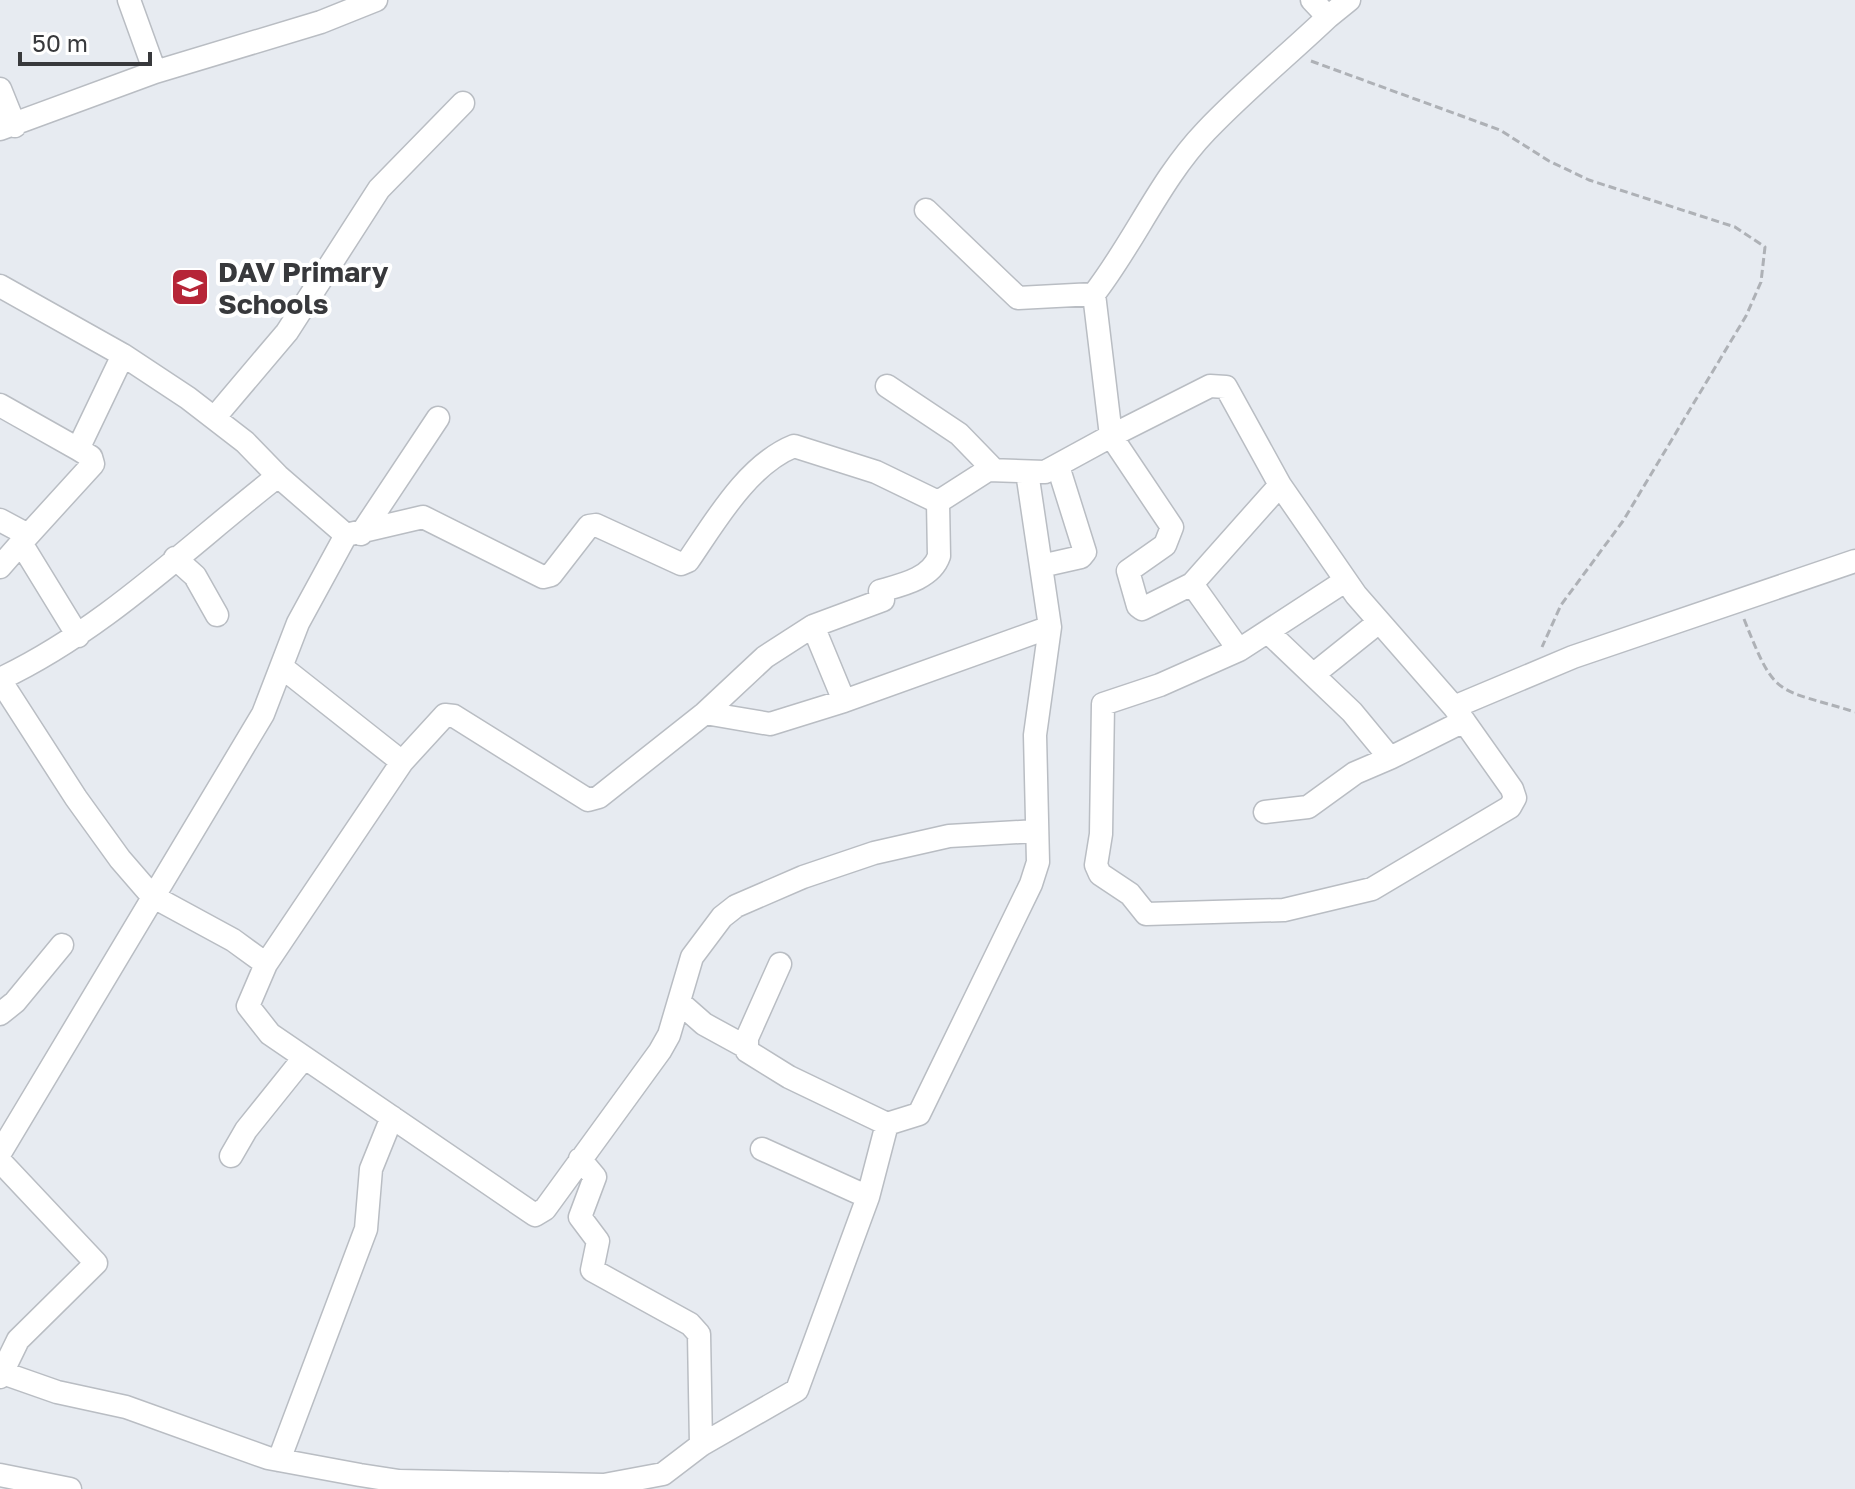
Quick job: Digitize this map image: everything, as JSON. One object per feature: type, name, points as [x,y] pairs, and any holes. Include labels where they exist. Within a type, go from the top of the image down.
[{"type":"street","points":[[129,0],[155,72]]},
{"type":"street","points":[[0,89],[8,128],[155,72],[307,26],[376,0]]},
{"type":"street","points":[[1312,0],[1328,17]]},
{"type":"street","points":[[1280,485],[1192,584],[1145,609],[1138,606],[1128,571],[1165,545],[1172,527],[1111,436],[1094,294],[1115,267],[1139,222],[1206,132],[1349,0]]},
{"type":"street","points":[[215,417],[287,332],[373,198],[415,148],[463,103]]},
{"type":"street","points":[[926,210],[1018,298],[1094,294]]},
{"type":"street","points":[[0,286],[123,355],[215,417],[278,476],[353,534]]},
{"type":"street","points":[[78,449],[123,355]]},
{"type":"street","points":[[938,502],[964,483],[993,469],[1045,472],[1210,386],[1222,385],[1230,392],[1280,485],[1345,581],[1459,714],[1512,789],[1513,803],[1412,868],[1372,889],[1284,910],[1146,914],[1130,894],[1100,874],[1096,865],[1101,834],[1103,704],[1160,685],[1239,650],[1345,581]]},
{"type":"street","points":[[887,386],[959,434],[993,469]]},
{"type":"street","points":[[0,405],[91,457],[93,464],[0,567]]},
{"type":"street","points":[[438,418],[353,534],[298,623],[263,714],[1,1150],[96,1263],[18,1340],[1,1374],[57,1392],[126,1407],[197,1435],[279,1460],[399,1481],[604,1487],[669,1472],[701,1445],[797,1390],[868,1197],[887,1124]]},
{"type":"street","points":[[353,534],[416,517],[426,518],[543,577],[551,575],[589,526],[596,525],[681,564],[688,561],[727,504],[755,475],[794,446],[876,472],[938,502]]},
{"type":"street","points":[[1041,566],[1081,557],[1085,552],[1058,466]]},
{"type":"street","points":[[679,1002],[704,1024],[746,1047],[752,1055],[789,1077],[887,1124],[913,1119],[926,1106],[1031,884],[1038,862],[1035,735],[1050,627],[1027,472]]},
{"type":"street","points":[[266,964],[233,940],[152,896],[85,811],[0,679],[41,660],[78,636],[278,476]]},
{"type":"street","points":[[938,502],[939,556],[936,564],[917,580],[880,591],[882,601],[813,626],[765,657],[705,713],[594,799],[582,798],[449,714],[402,762],[266,964],[248,1006],[270,1034],[303,1059],[535,1215],[545,1209],[660,1051],[692,957],[722,917],[754,897],[874,853],[949,836],[1036,831]]},
{"type":"street","points":[[0,520],[24,539],[78,636]]},
{"type":"street","points":[[175,558],[195,576],[217,615]]},
{"type":"street","points":[[1265,812],[1308,807],[1355,773],[1390,758],[1531,673],[1855,561]]},
{"type":"street","points":[[1192,584],[1239,650]]},
{"type":"street","points":[[1314,674],[1379,622]]},
{"type":"street","points":[[813,626],[844,701]]},
{"type":"street","points":[[705,713],[770,724],[844,701],[1050,627]]},
{"type":"street","points":[[1268,632],[1352,712],[1390,758]]},
{"type":"street","points":[[283,668],[402,762]]},
{"type":"street","points":[[0,1014],[15,1002],[62,945]]},
{"type":"street","points":[[746,1047],[780,964]]},
{"type":"street","points":[[231,1156],[246,1130],[303,1059]]},
{"type":"street","points":[[279,1460],[366,1229],[371,1169],[392,1117]]},
{"type":"street","points":[[762,1149],[868,1197]]},
{"type":"street","points":[[580,1159],[595,1177],[580,1217],[598,1241],[592,1270],[690,1324],[699,1334],[701,1445]]},
{"type":"street","points":[[0,1475],[70,1489]]},
{"type":"path","points":[[1291,53],[1500,130],[1549,161],[1589,180],[1735,227],[1765,247],[1761,282],[1746,316],[1623,521],[1561,605],[1531,673]]},
{"type":"path","points":[[1736,601],[1765,671],[1776,686],[1855,712]]},
{"type":"place","name":"DAV Primary Schools","points":[[190,287]]}]
